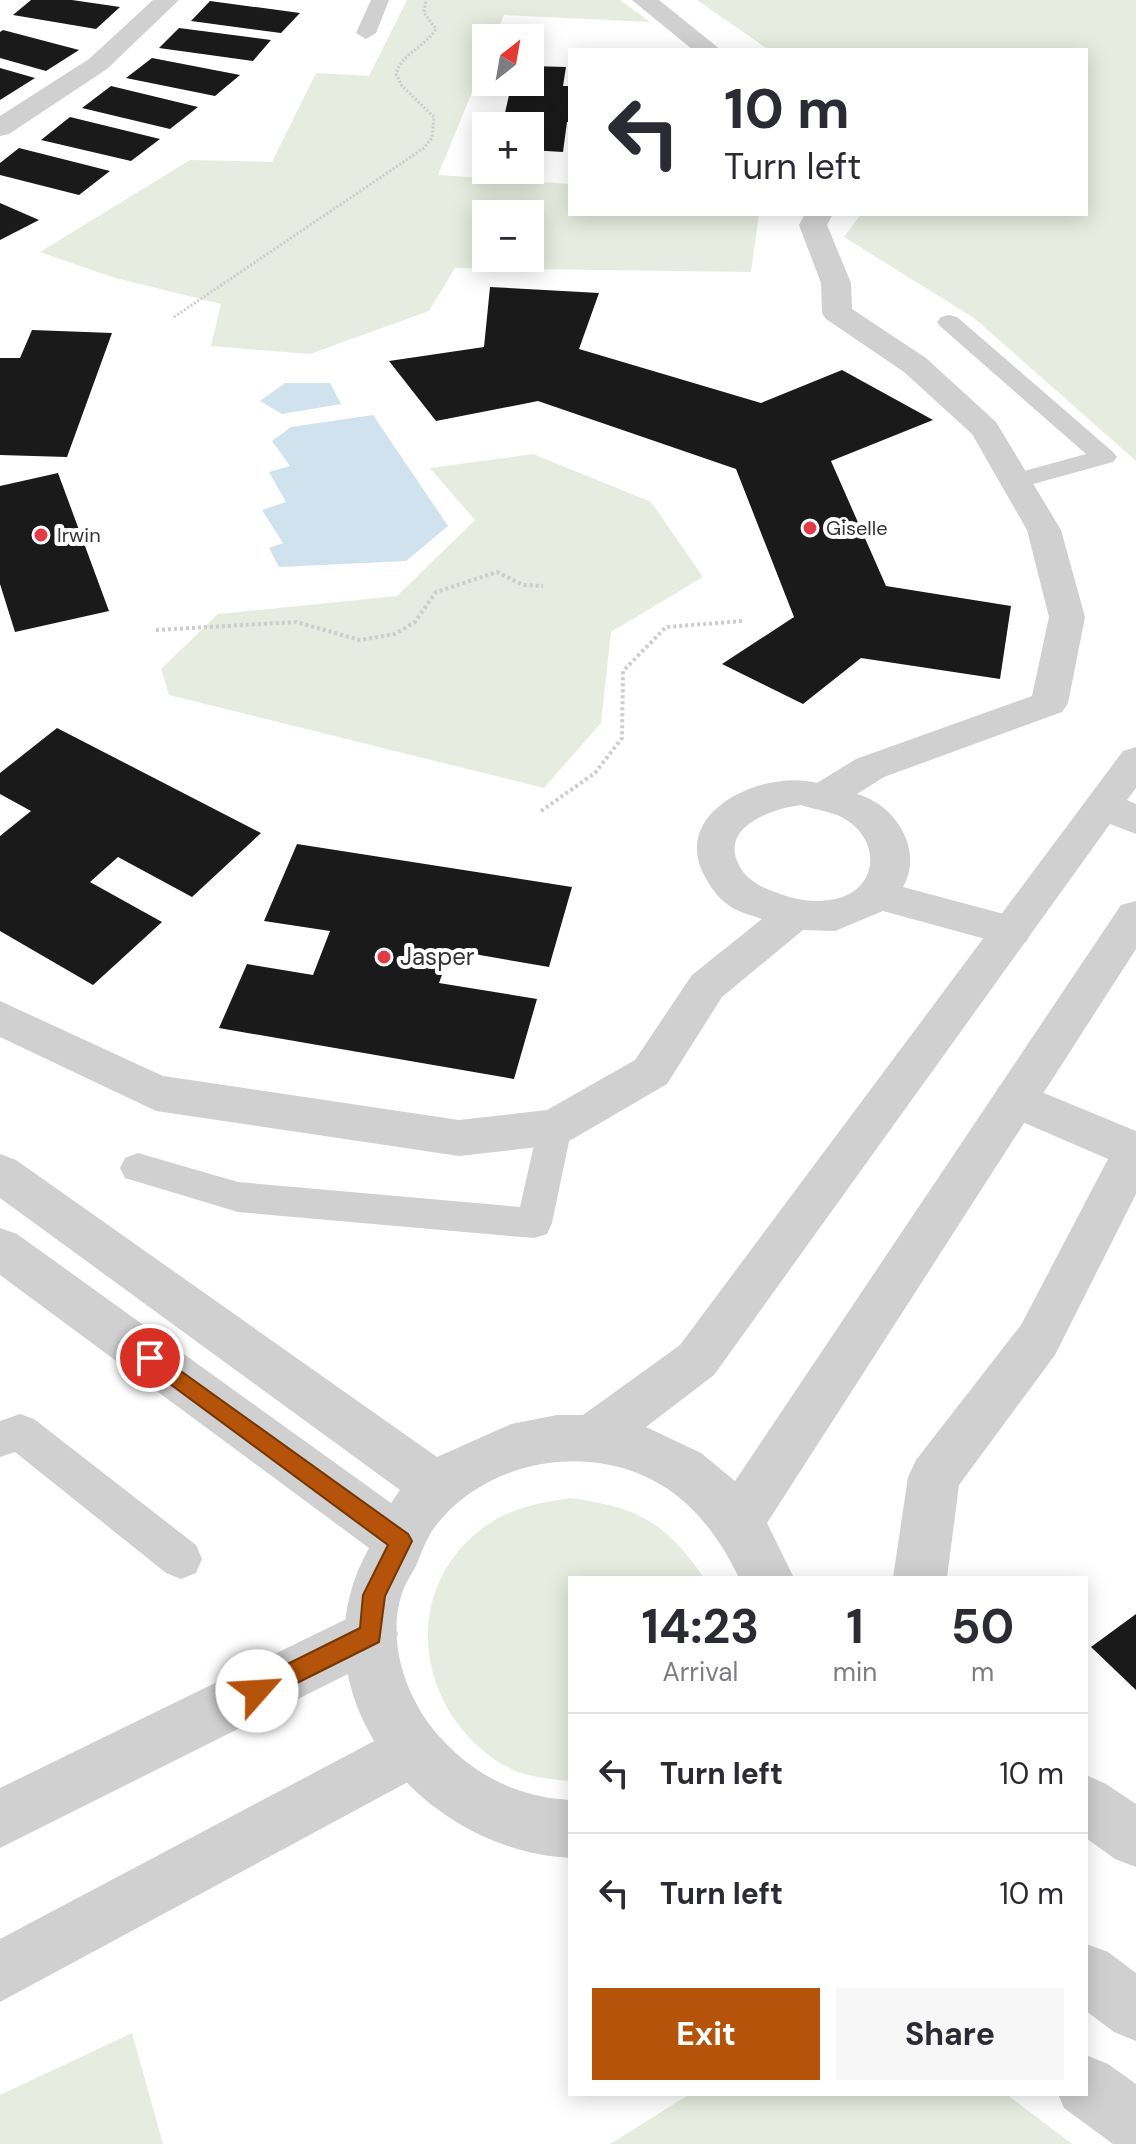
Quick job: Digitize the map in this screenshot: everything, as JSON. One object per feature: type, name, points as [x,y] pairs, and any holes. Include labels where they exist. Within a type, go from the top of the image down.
[{"type":"street","points":[[0,128],[98,64],[167,0]]},
{"type":"street","points":[[644,0],[706,48]]},
{"type":"street","points":[[818,216],[813,225],[836,283],[837,313],[915,365],[985,429],[1044,530],[1067,617],[1049,703],[870,768],[826,795]]},
{"type":"street","points":[[593,1438],[697,1360],[1011,931],[1120,812],[1136,760]]},
{"type":"street","points":[[777,794],[826,795],[867,814],[892,845],[894,863],[890,880],[878,895],[855,909],[825,918],[792,917],[767,909],[740,894],[726,878],[718,861],[718,843],[730,819],[755,801],[777,794]]},
{"type":"street","points":[[878,895],[1011,931]]},
{"type":"street","points":[[739,1520],[1136,916]]},
{"type":"street","points":[[0,1018],[156,1093],[459,1138],[555,1127],[651,1072],[707,986],[792,917]]},
{"type":"street","points":[[920,1576],[934,1477],[1038,1340],[1136,1150],[1015,1099]]},
{"type":"street","points":[[0,1173],[440,1489]]},
{"type":"street","points":[[0,1248],[401,1541]]},
{"type":"street","points":[[568,1829],[518,1821],[477,1805],[441,1781],[412,1749],[390,1714],[376,1674],[371,1634],[374,1595],[415,1511],[465,1467],[526,1441],[593,1438],[627,1444],[659,1455],[715,1493],[739,1520],[756,1548],[766,1576]]},
{"type":"street","points":[[0,1819],[371,1634]]},
{"type":"street","points":[[0,1972],[412,1749]]},
{"type":"street","points":[[1088,1805],[1136,1838]]},
{"type":"street","points":[[1088,1975],[1136,2010]]},
{"type":"street","points":[[1088,2087],[1136,2122]]},
{"type":"lane","points":[[366,33],[380,0]]},
{"type":"lane","points":[[949,322],[1104,457],[1015,481]]},
{"type":"lane","points":[[138,1168],[238,1197],[534,1223],[555,1127]]},
{"type":"lane","points":[[0,1439],[20,1432],[181,1559]]},
{"type":"path","points":[[174,317],[424,148],[435,128],[434,117],[421,100],[402,87],[396,74],[401,60],[429,40],[436,29],[424,13],[426,0]]},
{"type":"path","points":[[156,630],[296,622],[360,640],[395,634],[415,622],[436,592],[497,572],[523,585],[543,586]]},
{"type":"path","points":[[541,811],[595,773],[622,738],[623,671],[666,627],[743,621]]},
{"type":"shaded area","points":[[407,0],[620,0],[650,22],[504,15],[500,24],[472,24],[472,92],[438,175],[472,177],[472,184],[568,184],[568,216],[759,216],[751,272],[544,269],[544,200],[472,200],[472,268],[455,268],[429,311],[310,354],[211,346],[221,304],[112,277],[40,252],[190,160],[272,162],[316,73],[369,76]]},
{"type":"shaded area","points":[[697,0],[1136,0],[1136,461],[974,318],[844,237],[860,216],[1088,216],[1088,48],[766,48]]},
{"type":"shaded area","points":[[533,454],[651,502],[703,577],[611,632],[601,723],[544,788],[169,695],[161,669],[218,614],[397,596],[475,520],[430,468]]},
{"type":"shaded area","points":[[571,1498],[615,1507],[648,1520],[676,1543],[703,1576],[568,1576],[568,1781],[516,1771],[500,1763],[471,1739],[449,1710],[434,1678],[428,1644],[430,1610],[441,1578],[461,1548],[490,1523],[540,1503]]},
{"type":"shaded area","points":[[132,2033],[163,2144],[0,2144],[0,2095]]},
{"type":"shaded area","points":[[687,2096],[1009,2096],[1072,2144],[610,2144]]},
{"type":"water","points":[[285,383],[330,383],[341,404],[282,414],[260,401]]},
{"type":"water","points":[[373,415],[448,526],[406,561],[279,567],[269,548],[283,543],[262,510],[286,502],[269,472],[290,466],[272,441],[291,427]]},
{"type":"building","points":[[31,0],[72,0],[120,7],[96,29],[13,15]]},
{"type":"building","points":[[210,1],[300,13],[281,33],[191,21]]},
{"type":"building","points":[[179,28],[271,40],[253,61],[159,48]]},
{"type":"building","points":[[3,30],[79,50],[46,71],[0,58],[0,32]]},
{"type":"building","points":[[152,58],[240,75],[215,96],[126,78]]},
{"type":"building","points":[[544,66],[566,67],[563,86],[568,86],[568,122],[563,152],[544,151],[544,112],[505,112],[509,96],[544,96]]},
{"type":"building","points":[[0,68],[35,78],[0,100]]},
{"type":"building","points":[[111,86],[198,107],[170,129],[82,108]]},
{"type":"building","points":[[70,117],[160,139],[131,161],[41,140]]},
{"type":"building","points":[[19,148],[110,171],[79,195],[0,175],[0,163]]},
{"type":"building","points":[[0,203],[39,220],[0,240]]},
{"type":"building","name":"Giselle","points":[[490,287],[599,293],[579,349],[761,403],[842,370],[933,420],[831,461],[886,586],[1011,606],[1000,679],[861,658],[803,704],[722,664],[794,617],[736,469],[538,401],[436,421],[389,361],[484,347]]},
{"type":"building","name":"Irwin","points":[[32,330],[112,333],[67,457],[0,455],[0,358],[20,358]]},
{"type":"building","name":"Irwin","points":[[58,473],[109,611],[15,632],[0,584],[0,486]]},
{"type":"building","points":[[57,728],[261,833],[192,897],[118,857],[90,882],[162,922],[93,985],[0,931],[0,836],[31,811],[0,794],[0,773]]},
{"type":"building","name":"Jasper","points":[[297,844],[572,887],[549,967],[451,950],[439,983],[537,999],[514,1079],[219,1028],[247,964],[313,975],[330,931],[264,921]]},
{"type":"building","points":[[1136,1614],[1136,1690],[1091,1647]]},
{"type":"place","name":"Giselle","points":[[810,528]]},
{"type":"place","name":"Irwin","points":[[41,535]]},
{"type":"place","name":"Jasper","points":[[384,957]]},
{"type":"route","points":[[150,1358],[401,1541],[374,1595],[371,1634],[257,1691]]}]
